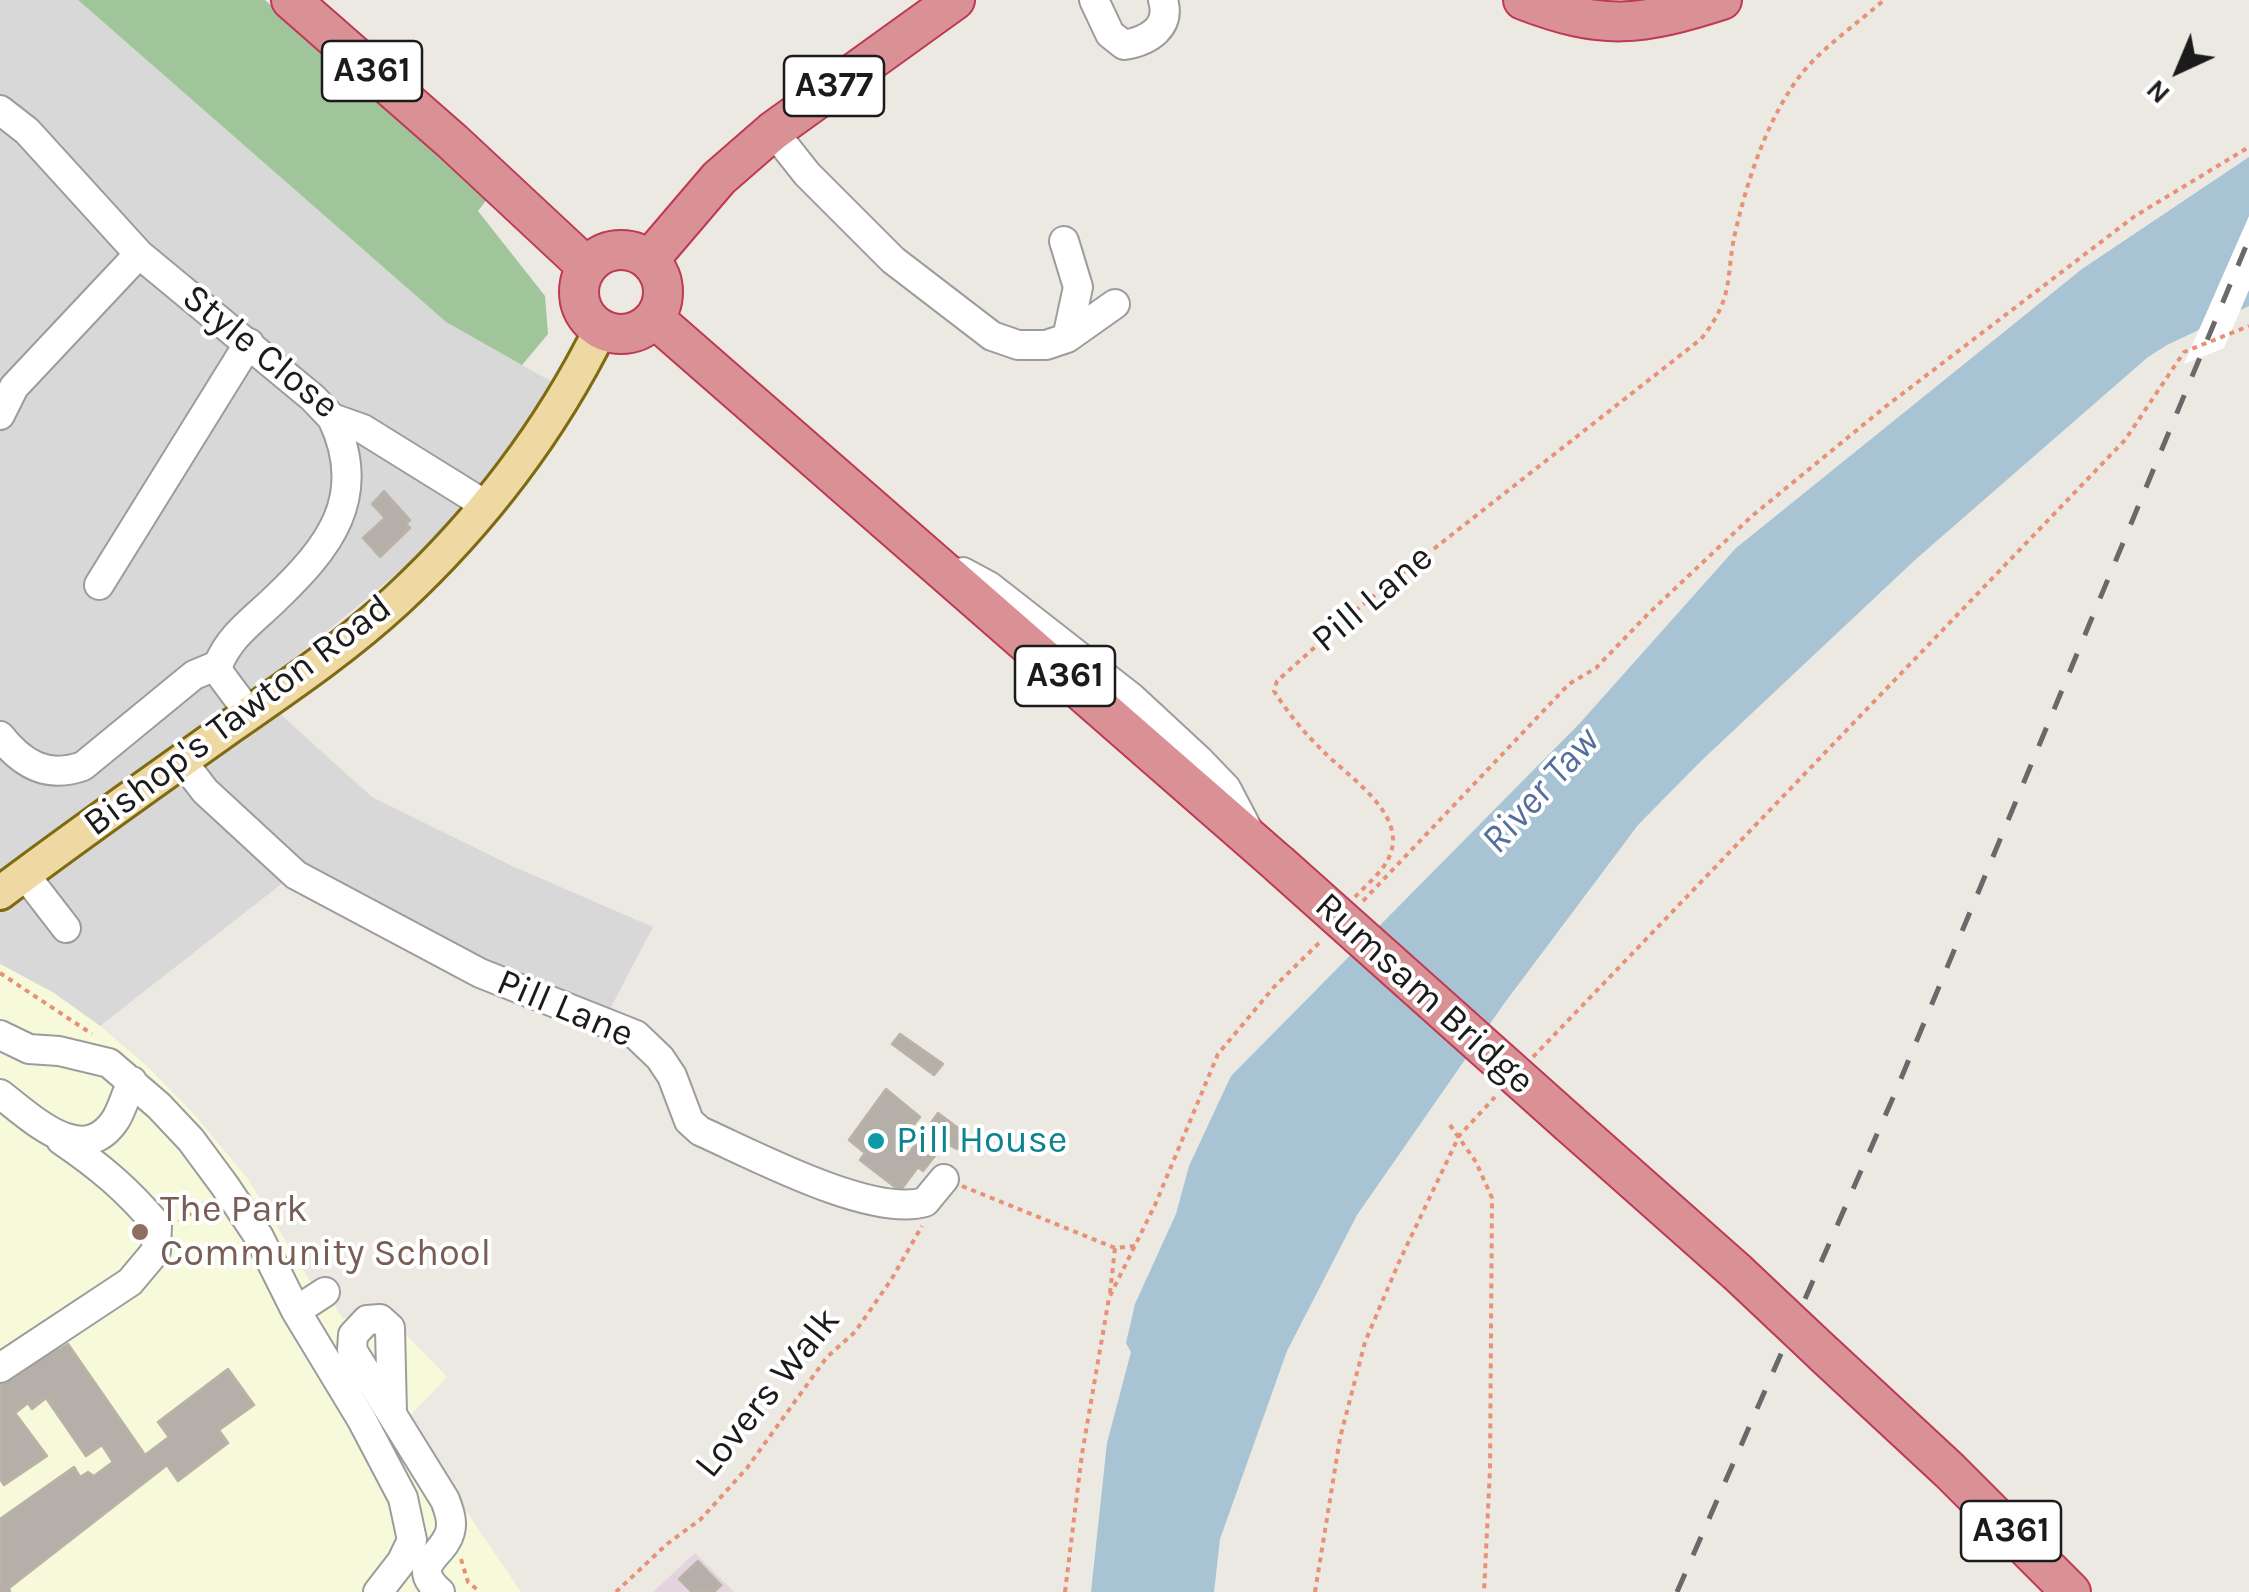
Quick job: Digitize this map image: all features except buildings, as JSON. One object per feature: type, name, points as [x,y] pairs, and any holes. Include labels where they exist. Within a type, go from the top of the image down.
[{"type":"highway","name":"A361","points":[[291,0],[454,142],[587,267]]},
{"type":"highway","name":"A377","points":[[650,260],[719,178],[773,131],[955,0]]},
{"type":"highway","points":[[1523,0],[1594,22],[1635,22],[1722,0]]},
{"type":"highway","points":[[624,250],[650,260],[658,270],[664,295],[655,318],[646,327],[624,335],[601,330],[582,308],[580,280],[587,267],[597,257],[624,250]]},
{"type":"highway","name":"Rumsam Bridge","points":[[655,318],[1737,1272],[1950,1470],[2071,1592]]},
{"type":"main road","name":"Bishop's Tawton Road","points":[[12,884],[305,676],[395,602],[487,506],[537,441],[572,388],[601,330]]},
{"type":"street","points":[[1094,0],[1110,34],[1124,45],[1160,28],[1166,13],[1163,0]]},
{"type":"street","name":"Style Close","points":[[0,110],[28,131],[139,254],[332,418],[363,429],[487,506]]},
{"type":"street","points":[[773,131],[806,174],[893,260],[992,336],[1018,344],[1046,345],[1067,338],[1115,304]]},
{"type":"street","points":[[1064,241],[1078,287],[1067,338]]},
{"type":"street","points":[[0,414],[14,387],[139,254]]},
{"type":"street","points":[[99,585],[249,344]]},
{"type":"street","points":[[0,736],[29,764],[51,771],[73,770],[84,766],[194,675],[218,665],[234,636],[313,561],[332,533],[348,484],[345,450],[332,418]]},
{"type":"street","points":[[218,665],[220,674],[249,713]]},
{"type":"street","name":"Pill Lane","points":[[182,761],[205,791],[296,875],[480,973],[636,1035],[660,1058],[672,1076],[689,1121],[700,1130],[846,1193],[891,1204],[925,1202]]},
{"type":"street","points":[[12,884],[66,928]]},
{"type":"street","points":[[0,1036],[29,1049],[60,1051],[109,1063],[192,1140],[226,1186],[259,1237],[403,1498],[412,1540],[402,1561],[378,1592]]},
{"type":"street","points":[[61,1140],[103,1134],[122,1108],[132,1081]]},
{"type":"street","points":[[0,1094],[112,1176],[157,1225],[156,1251],[130,1282],[0,1368]]},
{"type":"street","points":[[925,1202],[944,1179]]},
{"type":"street","points":[[296,1310],[325,1292]]},
{"type":"street","points":[[392,1414],[445,1500],[451,1517],[449,1537],[427,1568],[430,1583],[440,1592]]},
{"type":"path","name":"Pill Lane","points":[[1351,901],[1390,855],[1392,837],[1386,816],[1372,796],[1321,750],[1293,717],[1274,691],[1277,681],[1374,596],[1701,340],[1727,298],[1735,232],[1745,194],[1779,109],[1801,74],[1884,0]]},
{"type":"path","points":[[1358,907],[1569,684],[1596,668],[1752,516],[1885,407],[2135,216],[2249,147]]},
{"type":"path","points":[[1533,1056],[2125,440],[2184,352],[2249,326]]},
{"type":"path","points":[[1109,1298],[1218,1054],[1274,986],[1329,932]]},
{"type":"path","points":[[1315,1592],[1340,1438],[1365,1342],[1459,1136],[1496,1096]]},
{"type":"path","points":[[1450,1126],[1476,1162],[1492,1198],[1490,1469],[1484,1592]]},
{"type":"path","points":[[944,1179],[1115,1248],[1135,1246]]},
{"type":"path","points":[[157,1225],[172,1227],[226,1186]]},
{"type":"path","name":"Lovers Walk","points":[[616,1592],[667,1544],[701,1519],[746,1468],[828,1357],[854,1332],[918,1234],[925,1221],[925,1202]]},
{"type":"path","points":[[1065,1592],[1082,1454],[1115,1248]]},
{"type":"path","points":[[461,1592],[468,1582]]},
{"type":"shaded area","points":[[0,0],[78,0],[446,322],[554,383],[507,459],[423,552],[264,683],[280,714],[372,797],[512,866],[653,927],[600,1028],[289,878],[100,1026],[54,993],[0,964]]},
{"type":"shaded area","name":"The Park Community School","points":[[0,964],[54,993],[100,1026],[193,1113],[248,1179],[312,1284],[322,1284],[343,1319],[368,1310],[385,1313],[447,1377],[405,1421],[521,1592],[0,1592]]},
{"type":"shaded area","points":[[695,1553],[734,1592],[653,1592]]},
{"type":"green space","points":[[78,0],[265,0],[488,198],[478,211],[545,296],[548,334],[522,365],[446,322]]},
{"type":"water","name":"River Taw","points":[[2249,157],[2249,306],[2148,357],[1916,559],[1638,825],[1503,1005],[1357,1215],[1287,1351],[1220,1539],[1214,1592],[1091,1592],[1107,1443],[1131,1352],[1126,1343],[1135,1304],[1176,1214],[1189,1166],[1231,1076],[1580,723],[1736,548],[2082,269]]},
{"type":"pier","points":[[2249,216],[2249,290],[2224,348],[2184,364]]},
{"type":"railway","points":[[1677,1592],[1895,1093],[2249,239]]},
{"type":"place","name":"Pill House","points":[[876,1141]]},
{"type":"place","name":"The Park Community School","points":[[140,1232]]}]
